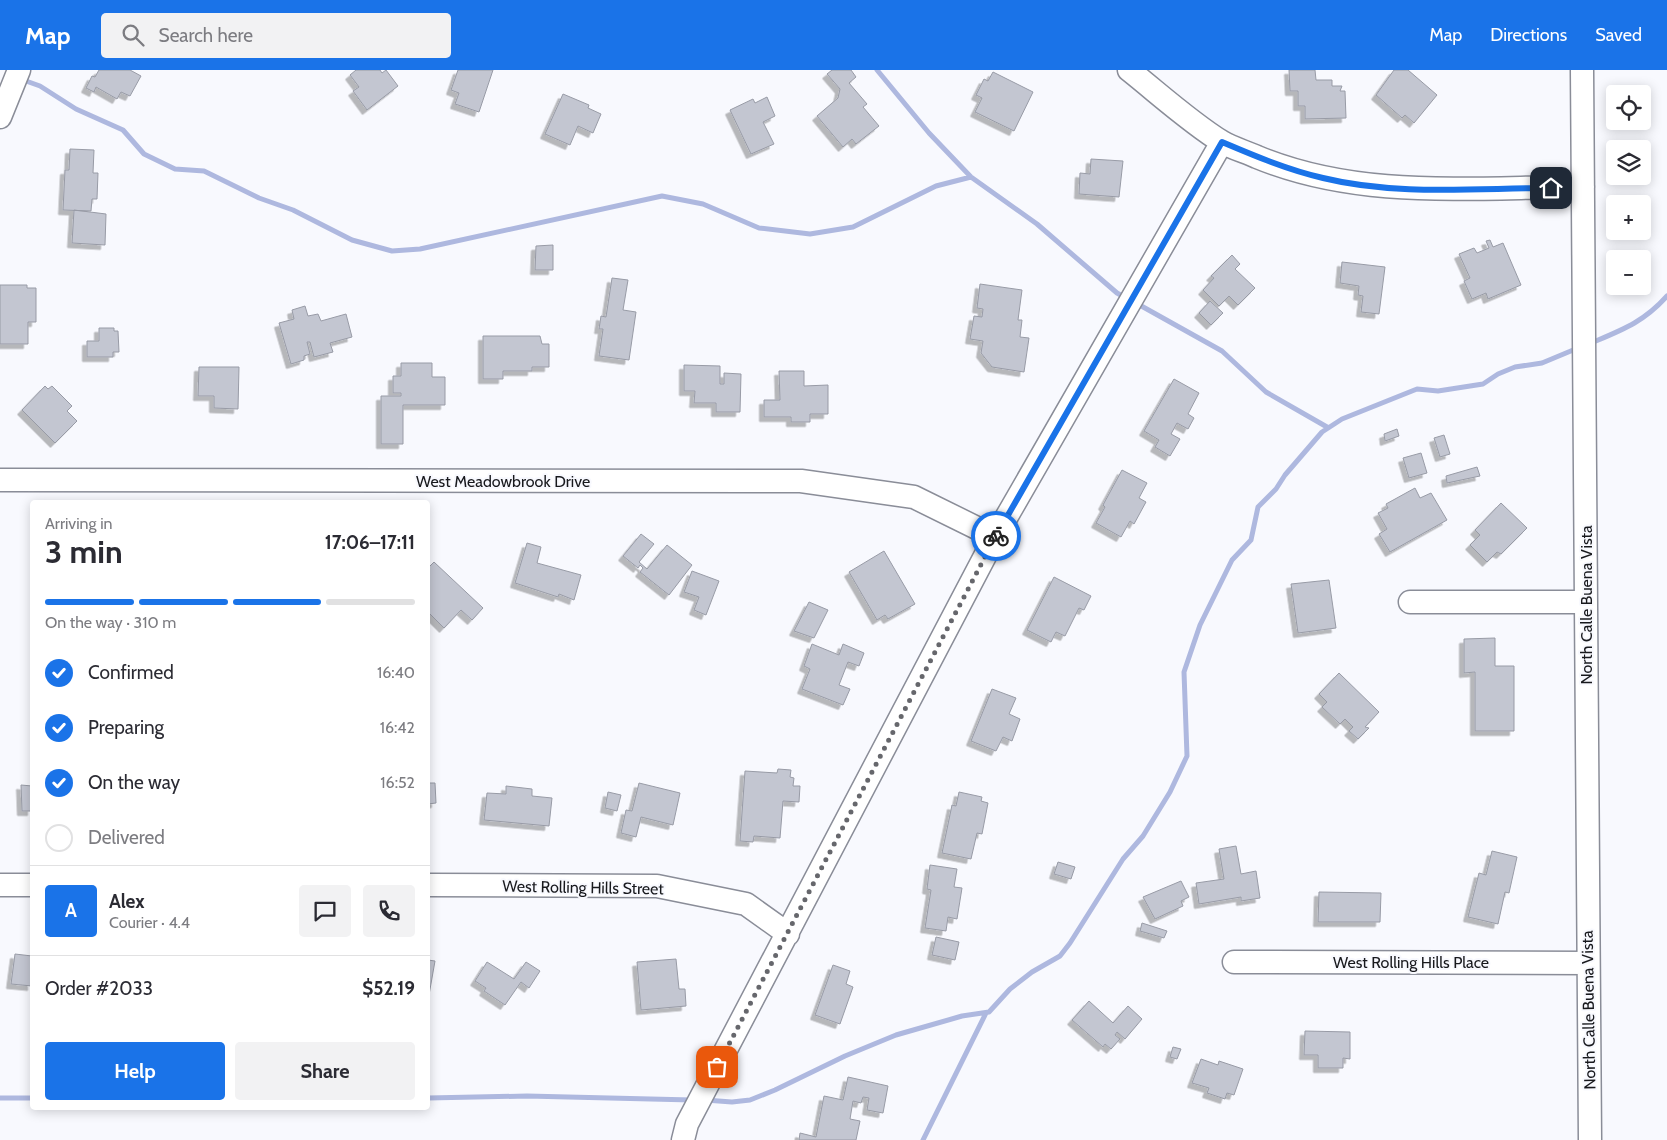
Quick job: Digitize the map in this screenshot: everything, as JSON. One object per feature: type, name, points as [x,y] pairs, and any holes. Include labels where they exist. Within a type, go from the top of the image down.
[{"type":"street","points":[[0,117],[18,70]]},
{"type":"street","points":[[1129,70],[1222,142],[1274,164],[1322,178],[1360,185],[1399,188],[1583,187]]},
{"type":"street","name":"North Calle Buena Vista","points":[[1582,70],[1590,1140]]},
{"type":"street","points":[[683,1140],[687,1124],[995,537],[1222,142]]},
{"type":"street","name":"West Meadowbrook Drive","points":[[0,480],[800,482],[914,497],[995,537]]},
{"type":"street","points":[[1410,602],[1585,602]]},
{"type":"street","points":[[0,885],[30,885]]},
{"type":"street","name":"West Rolling Hills Street","points":[[430,886],[657,886],[746,904],[788,934]]},
{"type":"street","name":"West Rolling Hills Place","points":[[1234,962],[1588,963]]},
{"type":"building","points":[[99,70],[130,70],[141,76],[130,96],[121,92],[117,99],[96,87],[94,92],[86,88],[92,76],[95,77]]},
{"type":"building","points":[[356,70],[380,70],[382,73],[386,70],[398,86],[367,110],[353,91],[359,87],[350,75]]},
{"type":"building","points":[[458,70],[493,70],[479,112],[455,104],[459,93],[451,90]]},
{"type":"building","points":[[832,70],[851,70],[856,77],[849,83],[867,104],[863,107],[879,126],[856,144],[852,139],[843,147],[817,116],[838,98],[840,89],[827,74]]},
{"type":"building","points":[[1289,70],[1315,70],[1316,80],[1332,80],[1332,86],[1342,86],[1340,91],[1345,91],[1346,118],[1305,119],[1305,106],[1298,106],[1298,91],[1290,91]]},
{"type":"building","points":[[1394,70],[1408,70],[1437,95],[1414,123],[1405,115],[1402,118],[1376,95]]},
{"type":"building","points":[[993,72],[1033,92],[1014,131],[975,112],[982,98],[976,95],[984,79],[988,81]]},
{"type":"building","points":[[563,94],[589,105],[588,108],[601,114],[593,133],[578,126],[570,145],[545,134]]},
{"type":"building","points":[[767,97],[775,116],[763,122],[774,144],[751,154],[730,110],[753,99],[755,103]]},
{"type":"building","points":[[70,149],[94,150],[93,173],[98,173],[97,199],[92,199],[91,211],[63,210],[65,170],[69,170]]},
{"type":"building","points":[[1091,159],[1123,161],[1119,197],[1079,194],[1080,173],[1090,174]]},
{"type":"building","points":[[74,210],[106,214],[105,245],[72,243]]},
{"type":"building","points":[[1490,240],[1493,247],[1503,243],[1521,285],[1488,299],[1486,293],[1472,299],[1464,281],[1470,278],[1459,254],[1474,248],[1477,253],[1489,248],[1486,241]]},
{"type":"building","points":[[553,245],[553,270],[535,270],[536,246]]},
{"type":"building","points":[[1232,255],[1240,264],[1235,269],[1255,288],[1238,305],[1229,296],[1219,306],[1203,290],[1214,278],[1211,276]]},
{"type":"building","points":[[1342,262],[1385,267],[1379,314],[1361,312],[1363,296],[1358,295],[1359,286],[1340,283]]},
{"type":"building","points":[[612,278],[628,280],[623,310],[636,312],[629,360],[599,356],[603,329],[599,329],[601,316],[606,317]]},
{"type":"building","points":[[980,284],[1022,290],[1018,320],[1022,320],[1020,337],[1029,338],[1024,372],[992,367],[981,353],[983,341],[970,339],[974,316],[982,317],[983,309],[977,308]]},
{"type":"building","points":[[0,285],[27,285],[27,288],[36,288],[36,322],[28,322],[28,344],[0,344]]},
{"type":"building","points":[[1210,301],[1223,313],[1211,325],[1199,313]]},
{"type":"building","points":[[305,306],[308,316],[318,314],[321,321],[346,314],[352,337],[330,343],[333,352],[314,357],[310,342],[307,342],[310,354],[304,356],[304,360],[291,364],[279,323],[294,319],[292,310]]},
{"type":"building","points":[[99,328],[114,328],[114,331],[118,331],[119,352],[113,352],[113,357],[87,357],[87,341],[99,341]]},
{"type":"building","points":[[483,336],[540,336],[542,344],[549,344],[549,367],[532,367],[532,371],[503,371],[503,379],[483,379]]},
{"type":"building","points":[[401,363],[432,363],[432,377],[445,377],[445,405],[403,405],[403,444],[381,444],[381,396],[401,396],[401,393],[393,393],[393,376],[401,376]]},
{"type":"building","points":[[684,365],[720,366],[720,384],[724,384],[724,373],[741,374],[740,412],[716,412],[716,403],[694,403],[695,391],[684,391]]},
{"type":"building","points":[[199,367],[239,367],[238,409],[214,408],[214,396],[198,396]]},
{"type":"building","points":[[779,371],[804,371],[804,386],[828,385],[828,414],[810,414],[810,422],[791,422],[791,417],[764,417],[764,400],[780,400]]},
{"type":"building","points":[[1174,379],[1199,393],[1188,414],[1194,418],[1188,429],[1177,423],[1171,434],[1180,439],[1170,456],[1155,447],[1159,440],[1144,431]]},
{"type":"building","points":[[45,386],[48,389],[52,386],[72,406],[67,411],[77,421],[55,443],[22,410]]},
{"type":"building","points":[[1397,429],[1399,436],[1385,441],[1384,434]]},
{"type":"building","points":[[1444,435],[1450,454],[1440,457],[1434,438]]},
{"type":"building","points":[[1421,453],[1427,473],[1409,478],[1403,458]]},
{"type":"building","points":[[1477,467],[1480,476],[1447,483],[1446,476]]},
{"type":"building","points":[[1122,470],[1147,483],[1139,498],[1146,502],[1134,524],[1130,521],[1121,537],[1096,523],[1105,507],[1103,505]]},
{"type":"building","points":[[1415,488],[1420,498],[1431,493],[1447,520],[1390,552],[1379,534],[1387,529],[1378,513],[1388,508],[1386,504]]},
{"type":"building","points":[[1501,503],[1527,528],[1501,554],[1497,552],[1487,562],[1470,545],[1480,535],[1475,530]]},
{"type":"building","points":[[641,534],[654,544],[639,562],[647,569],[667,545],[692,565],[669,595],[640,572],[643,568],[640,565],[638,568],[623,556]]},
{"type":"building","points":[[527,543],[541,547],[537,563],[581,575],[574,600],[559,594],[558,597],[515,583]]},
{"type":"building","points":[[884,551],[915,604],[888,619],[885,615],[877,620],[849,572]]},
{"type":"building","points":[[434,562],[483,608],[472,620],[461,610],[444,628],[430,614],[430,566]]},
{"type":"building","points":[[692,571],[719,581],[706,615],[694,610],[699,597],[684,592]]},
{"type":"building","points":[[1054,577],[1091,596],[1084,610],[1079,608],[1065,636],[1056,632],[1051,642],[1027,630]]},
{"type":"building","points":[[1329,580],[1336,628],[1298,633],[1291,584]]},
{"type":"building","points":[[809,602],[828,610],[814,638],[794,631]]},
{"type":"building","points":[[1495,638],[1495,666],[1514,666],[1514,731],[1475,731],[1475,672],[1464,673],[1464,639]]},
{"type":"building","points":[[812,644],[839,655],[843,644],[864,653],[859,666],[848,662],[839,685],[850,689],[843,705],[802,689],[810,669],[804,666]]},
{"type":"building","points":[[1339,673],[1379,712],[1365,727],[1369,728],[1358,739],[1349,731],[1353,727],[1345,719],[1340,724],[1322,707],[1327,702],[1319,694]]},
{"type":"building","points":[[992,689],[1016,698],[1009,714],[1020,719],[1012,741],[1003,737],[996,751],[971,741]]},
{"type":"building","points":[[778,769],[791,770],[790,777],[794,778],[793,786],[800,786],[799,802],[783,801],[780,838],[754,836],[753,842],[740,841],[745,771],[777,773]]},
{"type":"building","points":[[430,783],[435,783],[436,803],[430,804]]},
{"type":"building","points":[[639,783],[680,793],[673,825],[641,817],[636,837],[621,833],[626,810],[632,811]]},
{"type":"building","points":[[21,785],[30,786],[30,811],[22,811]]},
{"type":"building","points":[[506,786],[532,789],[532,796],[552,798],[549,826],[484,820],[487,793],[506,794]]},
{"type":"building","points":[[608,792],[621,795],[617,811],[605,808]]},
{"type":"building","points":[[959,792],[982,797],[981,801],[988,803],[982,834],[977,833],[971,859],[942,853],[952,805],[956,806]]},
{"type":"building","points":[[1236,846],[1241,874],[1256,871],[1260,898],[1241,901],[1241,897],[1199,904],[1196,883],[1224,879],[1219,849]]},
{"type":"building","points":[[1492,851],[1517,857],[1509,893],[1505,892],[1498,924],[1468,917],[1479,873],[1486,875]]},
{"type":"building","points":[[1058,862],[1075,867],[1071,879],[1054,874]]},
{"type":"building","points":[[930,865],[957,869],[954,887],[962,888],[957,919],[948,917],[946,931],[925,928],[931,890],[927,889]]},
{"type":"building","points":[[1181,881],[1189,897],[1181,901],[1183,906],[1155,919],[1143,897]]},
{"type":"building","points":[[1319,892],[1381,893],[1380,922],[1318,922]]},
{"type":"building","points":[[1142,923],[1167,931],[1164,938],[1140,931]]},
{"type":"building","points":[[936,937],[959,942],[955,960],[932,955]]},
{"type":"building","points":[[15,954],[30,956],[30,986],[11,984]]},
{"type":"building","points":[[676,959],[679,989],[685,989],[686,1006],[641,1010],[637,962]]},
{"type":"building","points":[[430,960],[435,961],[430,989]]},
{"type":"building","points":[[487,962],[514,979],[526,962],[540,971],[529,988],[521,982],[505,1005],[484,991],[486,988],[475,981]]},
{"type":"building","points":[[833,965],[850,971],[846,984],[853,987],[840,1024],[815,1015]]},
{"type":"building","points":[[1089,1001],[1113,1023],[1128,1006],[1142,1019],[1125,1039],[1117,1032],[1115,1035],[1120,1039],[1111,1049],[1105,1044],[1103,1047],[1072,1020]]},
{"type":"building","points":[[1305,1031],[1350,1032],[1350,1059],[1343,1058],[1343,1068],[1318,1068],[1318,1055],[1304,1055]]},
{"type":"building","points":[[1173,1047],[1181,1049],[1177,1059],[1170,1057]]},
{"type":"building","points":[[1201,1059],[1218,1065],[1219,1061],[1243,1069],[1234,1095],[1227,1093],[1225,1099],[1207,1093],[1209,1088],[1192,1083]]},
{"type":"building","points":[[848,1077],[888,1086],[883,1113],[867,1110],[869,1098],[863,1097],[861,1103],[853,1101],[850,1119],[860,1121],[856,1140],[799,1140],[800,1133],[816,1137],[824,1096],[843,1100]]},
{"type":"waterway","points":[[877,70],[929,133],[971,177],[1037,224],[1117,293],[1126,298]]},
{"type":"waterway","points":[[26,81],[40,86],[76,109],[123,130],[144,154],[175,169],[204,171],[259,198],[293,210],[352,240],[392,251],[420,249],[662,196],[703,204],[759,228],[810,234],[853,227],[936,186],[971,177]]},
{"type":"waterway","points":[[1591,343],[1641,319],[1667,296]]},
{"type":"waterway","points":[[1136,303],[1222,351],[1266,392],[1327,427]]},
{"type":"waterway","points":[[705,1100],[732,1102],[750,1100],[845,1056],[896,1035],[962,1016],[989,1012],[1010,989],[1032,972],[1060,956],[1123,859],[1143,836],[1170,792],[1187,756],[1184,672],[1200,625],[1232,560],[1251,540],[1258,507],[1276,489],[1285,475],[1322,432],[1342,419],[1417,389],[1438,391],[1483,384],[1498,374],[1515,367],[1542,363],[1578,348]]},
{"type":"waterway","points":[[923,1140],[986,1013]]},
{"type":"waterway","points":[[430,1098],[527,1096],[692,1100]]},
{"type":"waterway","points":[[0,1098],[30,1098]]},
{"type":"way so far","points":[[717,1067],[996,536]]},
{"type":"route","points":[[996,536],[1222,142],[1274,164],[1322,178],[1360,185],[1399,188],[1551,188]]}]
